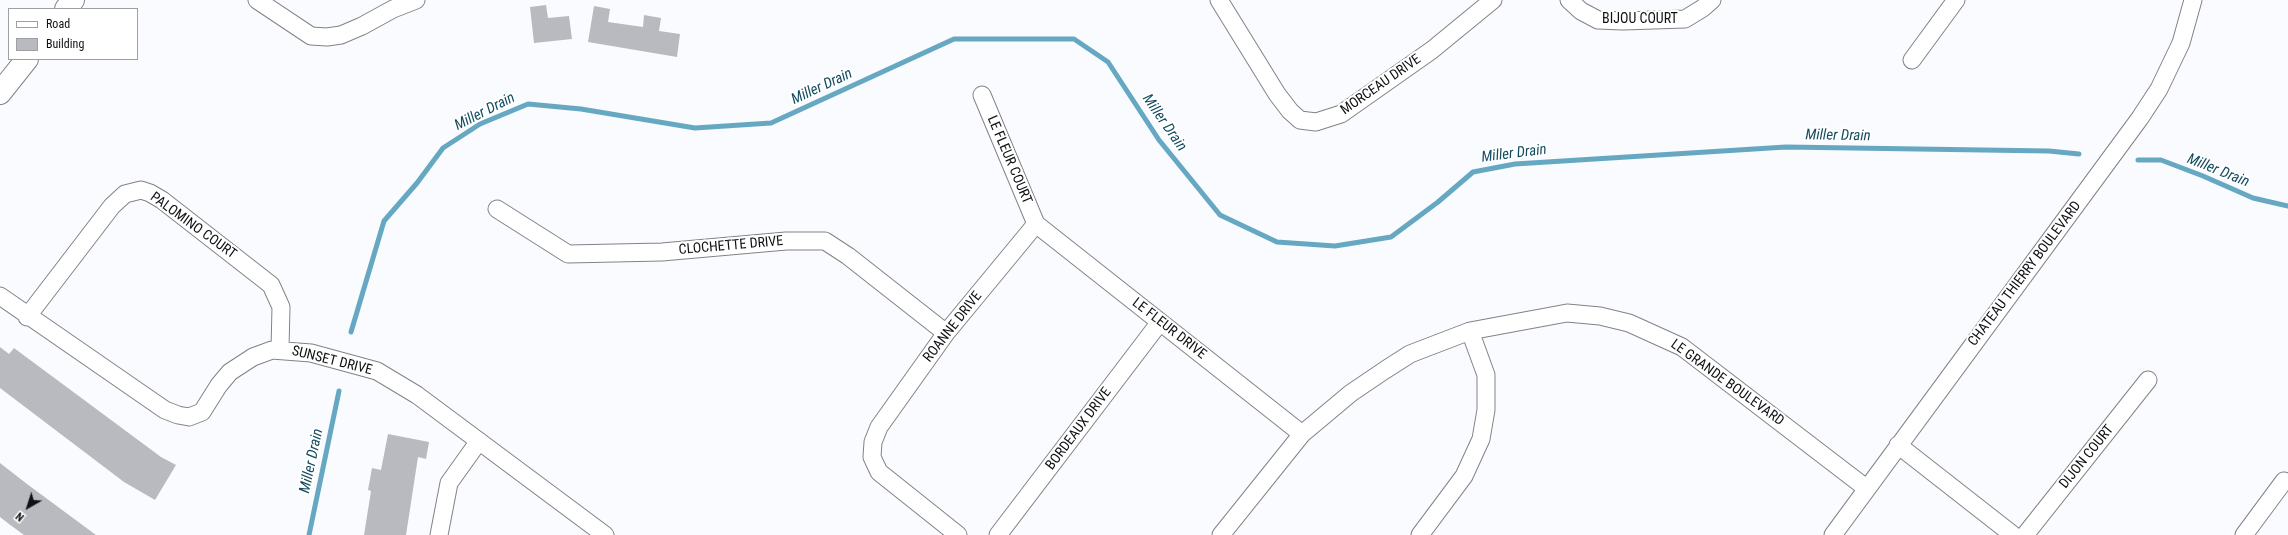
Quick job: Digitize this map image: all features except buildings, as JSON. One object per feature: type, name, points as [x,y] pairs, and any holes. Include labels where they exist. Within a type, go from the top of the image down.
[{"type":"street","points":[[67,8],[73,0]]},
{"type":"street","points":[[257,0],[311,36],[327,37],[341,35],[362,26],[390,5],[416,0]]},
{"type":"street","name":"MORCEAU DRIVE","points":[[1219,0],[1276,94],[1290,111],[1300,120],[1316,122],[1341,114],[1432,50],[1493,0]]},
{"type":"street","name":"BIJOU COURT","points":[[1569,0],[1581,11],[1598,20],[1623,21],[1685,19],[1704,8],[1712,0]]},
{"type":"street","points":[[1912,60],[1956,0]]},
{"type":"street","name":"CHATEAU THIERRY BOULEVARD","points":[[1833,535],[1866,488],[2140,118],[2159,88],[2181,44],[2193,0]]},
{"type":"street","points":[[0,93],[25,60]]},
{"type":"street","name":"LE FLEUR COURT","points":[[982,95],[1036,224]]},
{"type":"street","name":"PALOMINO COURT","points":[[27,317],[112,206],[125,194],[140,190],[150,193],[162,200],[271,285],[281,307],[280,349]]},
{"type":"street","name":"CLOCHETTE DRIVE","points":[[497,209],[568,254],[662,252],[786,241],[825,241],[848,256],[946,333]]},
{"type":"street","name":"LE FLEUR DRIVE","points":[[1036,224],[1302,434]]},
{"type":"street","name":"ROANNE DRIVE","points":[[958,535],[879,472],[872,457],[873,442],[879,427],[946,333],[1036,224]]},
{"type":"street","name":"SUNSET DRIVE","points":[[0,296],[27,317],[165,410],[178,415],[189,417],[202,412],[219,385],[230,372],[253,357],[272,350],[280,349],[311,353],[377,371],[417,395],[605,535]]},
{"type":"street","name":"LE GRANDE BOULEVARD","points":[[1221,535],[1302,434],[1351,393],[1410,354],[1470,331],[1567,313],[1600,316],[1629,323],[1655,333],[1682,347],[1866,488]]},
{"type":"street","name":"BORDEAUX DRIVE","points":[[998,535],[1160,322]]},
{"type":"street","points":[[1420,535],[1464,476],[1481,439],[1486,410],[1486,375],[1470,331]]},
{"type":"street","name":"DIJON COURT","points":[[2025,535],[2148,380]]},
{"type":"street","points":[[439,535],[449,483],[478,441]]},
{"type":"street","points":[[1898,445],[2013,535]]},
{"type":"street","points":[[2244,535],[2284,481]]},
{"type":"waterway","name":"Miller Drain","points":[[351,332],[384,221],[417,183],[443,148],[480,124],[528,104],[581,109],[695,128],[771,123],[954,39],[1074,39],[1108,62],[1159,140],[1220,215],[1277,242],[1335,246],[1391,237],[1438,202],[1473,172],[1515,164],[1786,147],[2049,151],[2079,154]]},
{"type":"waterway","name":"Miller Drain","points":[[2138,160],[2161,160],[2203,176],[2253,198],[2288,206]]},
{"type":"waterway","name":"Miller Drain","points":[[309,535],[339,391]]}]
